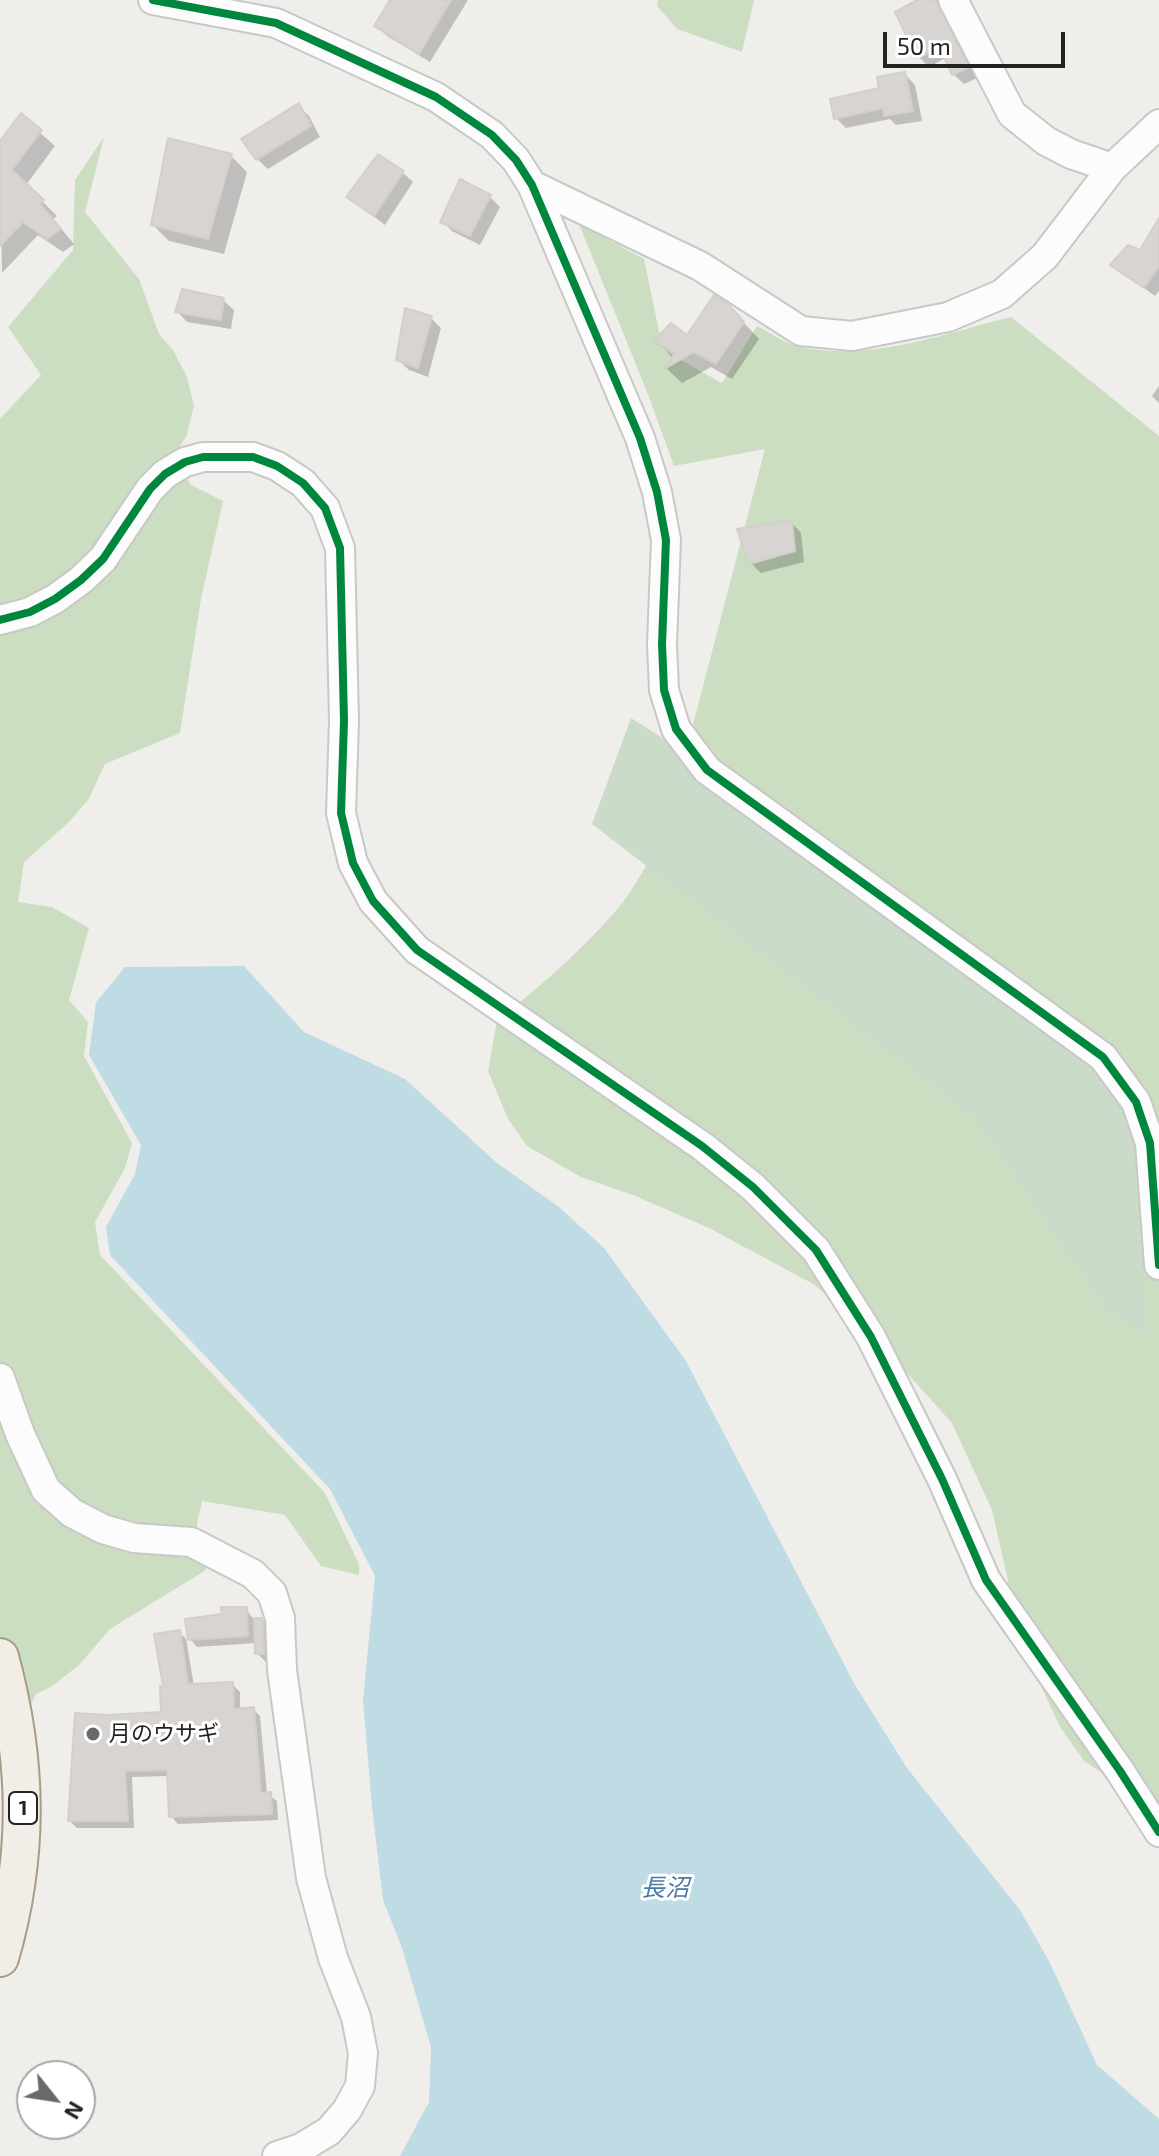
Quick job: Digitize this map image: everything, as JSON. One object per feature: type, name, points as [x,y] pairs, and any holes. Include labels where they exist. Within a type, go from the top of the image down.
[{"type":"main road","name":"1","points":[[0,1657],[15,1718],[23,1792],[17,1889],[0,1958]]},
{"type":"street","points":[[153,0],[276,23],[436,97],[492,135],[516,160],[532,185],[640,438],[657,492],[666,540],[662,644],[664,690],[676,729],[707,770],[1103,1057],[1136,1102],[1150,1143],[1159,1265]]},
{"type":"street","points":[[953,0],[1012,114],[1046,141],[1071,154],[1112,168]]},
{"type":"street","points":[[532,185],[700,266],[801,331],[852,336],[948,317],[1002,294],[1045,256],[1112,168],[1159,124]]},
{"type":"street","points":[[0,620],[30,612],[81,580],[103,559],[150,489],[165,474],[185,462],[228,455],[253,457],[277,466],[303,483],[325,508],[340,548],[344,721],[341,813],[353,863],[373,901],[417,950],[702,1146],[753,1187],[816,1250],[871,1337],[942,1479],[986,1580],[1159,1832]]},
{"type":"street","points":[[0,1378],[20,1434],[46,1490],[72,1513],[103,1529],[134,1538],[191,1542],[253,1574],[272,1593],[280,1618],[282,1670],[311,1878],[333,1958],[356,2017],[363,2053],[360,2086],[347,2110],[329,2131],[301,2148],[277,2156]]},
{"type":"green space","points":[[658,0],[754,0],[742,52],[677,29],[657,6]]},
{"type":"green space","points":[[104,137],[85,212],[139,279],[159,334],[173,350],[187,377],[194,406],[186,437],[174,455],[191,485],[223,501],[201,599],[180,733],[105,764],[88,800],[68,823],[24,862],[18,902],[52,907],[89,928],[69,1000],[88,1022],[84,1056],[132,1143],[125,1168],[95,1222],[100,1255],[325,1493],[359,1564],[359,1575],[321,1566],[285,1515],[202,1501],[197,1524],[206,1570],[110,1629],[79,1665],[51,1687],[36,1694],[0,1764],[0,419],[41,375],[8,327],[73,250],[75,180]]},
{"type":"green space","points":[[579,224],[644,259],[663,350],[722,383],[757,326],[796,346],[850,351],[905,344],[1011,317],[1159,436],[1159,1838],[1130,1791],[1084,1761],[1060,1727],[1023,1647],[992,1510],[952,1423],[887,1351],[815,1285],[709,1228],[633,1195],[581,1177],[527,1146],[508,1119],[488,1071],[497,1021],[558,970],[614,913],[637,881],[667,824],[765,449],[674,466]]},
{"type":"green space","points":[[631,718],[667,741],[702,784],[1093,1071],[1122,1108],[1134,1148],[1147,1337],[1104,1308],[974,1118],[592,824]]},
{"type":"water","name":"長沼","points":[[244,966],[304,1032],[405,1079],[497,1163],[559,1207],[604,1248],[686,1361],[855,1685],[907,1768],[1020,1910],[1049,1961],[1097,2065],[1159,2119],[1159,2156],[400,2156],[429,2102],[431,2047],[402,1948],[383,1900],[363,1701],[375,1576],[330,1489],[110,1255],[106,1227],[135,1174],[141,1145],[89,1055],[96,1002],[125,967]]},
{"type":"building","points":[[390,0],[451,0],[419,54],[374,26]]},
{"type":"building","points":[[917,0],[936,0],[969,67],[952,75],[939,47],[917,58],[895,12]]},
{"type":"building","points":[[905,72],[913,111],[884,116],[883,108],[834,119],[830,99],[879,88],[877,77]]},
{"type":"building","points":[[299,103],[311,126],[256,160],[241,139]]},
{"type":"building","points":[[21,113],[42,130],[12,170],[44,200],[40,204],[61,229],[47,239],[23,222],[0,246],[0,141]]},
{"type":"building","points":[[168,138],[232,154],[208,239],[151,225]]},
{"type":"building","points":[[378,154],[404,171],[374,216],[346,197]]},
{"type":"building","points":[[460,179],[491,195],[470,236],[440,222]]},
{"type":"building","points":[[1159,218],[1159,266],[1144,288],[1110,265],[1128,245],[1140,250]]},
{"type":"building","points":[[182,289],[224,298],[221,320],[175,312]]},
{"type":"building","points":[[714,295],[729,305],[744,322],[716,364],[694,352],[664,369],[675,353],[653,342],[671,323],[687,335]]},
{"type":"building","points":[[405,308],[432,316],[418,368],[396,360]]},
{"type":"building","points":[[792,520],[795,551],[749,564],[737,529]]},
{"type":"building","points":[[221,1607],[247,1607],[248,1636],[188,1640],[185,1619],[222,1614]]},
{"type":"building","points":[[254,1618],[262,1618],[263,1621],[264,1654],[255,1654]]},
{"type":"building","points":[[180,1630],[188,1684],[233,1682],[234,1709],[254,1707],[261,1793],[271,1792],[272,1814],[169,1817],[167,1770],[125,1771],[128,1821],[68,1821],[75,1713],[161,1712],[160,1686],[163,1686],[154,1634]]},
{"type":"cycle path","points":[[153,0],[276,23],[436,97],[492,135],[516,160],[532,185],[640,438],[657,492],[666,540],[662,644],[664,690],[676,729],[707,770],[1103,1057],[1136,1102],[1150,1143],[1159,1265]]},
{"type":"cycle path","points":[[0,620],[30,612],[81,580],[103,559],[150,489],[165,474],[185,462],[203,457],[253,457],[277,466],[303,483],[325,508],[340,548],[344,721],[341,813],[353,863],[373,901],[417,950],[702,1146],[753,1187],[816,1250],[871,1337],[942,1479],[986,1580],[1159,1832]]},
{"type":"place","name":"月のウサギ","points":[[93,1734]]}]
